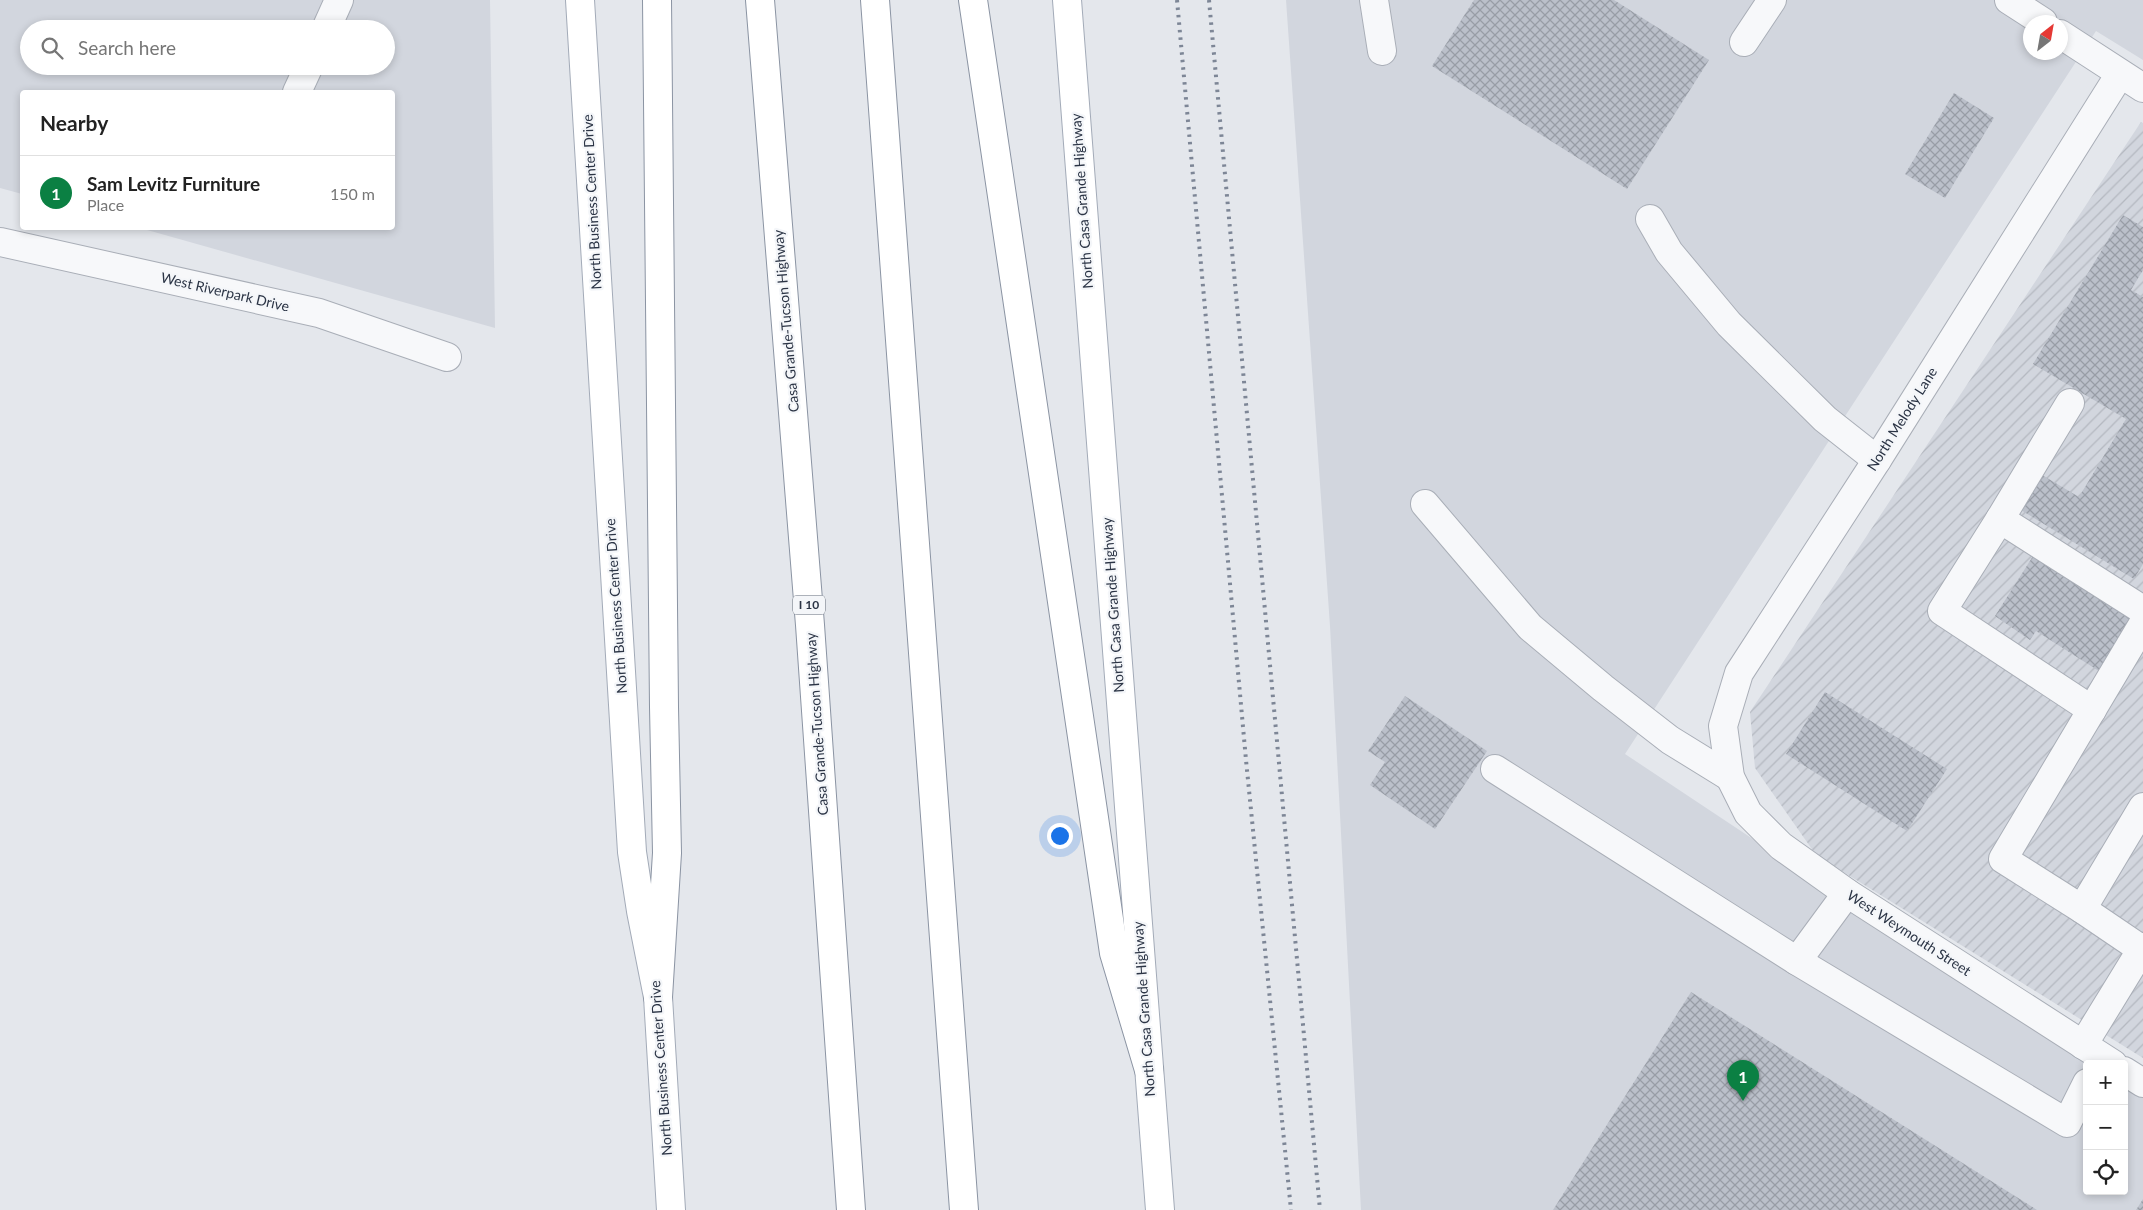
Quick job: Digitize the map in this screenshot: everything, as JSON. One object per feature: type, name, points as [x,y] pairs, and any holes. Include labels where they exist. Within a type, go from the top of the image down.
[{"type":"main road","name":"North Business Center Drive","points":[[580,0],[632,852],[641,911],[658,997],[671,1210]]},
{"type":"main road","points":[[657,0],[664,707],[668,822],[658,997]]},
{"type":"main road","name":"Casa Grande-Tucson Highway","points":[[760,0],[810,624],[851,1210]]},
{"type":"main road","points":[[875,0],[964,1210]]},
{"type":"main road","points":[[972,0],[1114,953],[1149,1070]]},
{"type":"main road","name":"North Casa Grande Highway","points":[[1067,0],[1160,1210]]},
{"type":"street","points":[[330,20],[339,0]]},
{"type":"street","points":[[1374,0],[1382,51]]},
{"type":"street","points":[[1744,42],[1772,0]]},
{"type":"street","points":[[2009,0],[2032,15]]},
{"type":"street","points":[[2068,39],[2143,88]]},
{"type":"street","name":"North Melody Lane","points":[[1730,777],[1723,726],[1739,673],[2120,74]]},
{"type":"street","points":[[298,90],[305,75]]},
{"type":"street","points":[[1650,219],[1669,252],[1730,324],[1825,419],[1876,460]]},
{"type":"street","name":"West Riverpark Drive","points":[[0,242],[319,313],[447,358]]},
{"type":"street","points":[[2070,403],[1942,611],[2092,710]]},
{"type":"street","points":[[1425,504],[1530,626],[1603,688],[1670,740],[1730,777]]},
{"type":"street","points":[[2000,519],[2143,610]]},
{"type":"street","points":[[2098,1057],[2142,948],[2003,859],[2143,624]]},
{"type":"street","points":[[1495,770],[1797,961],[2067,1123],[2083,1091]]},
{"type":"street","name":"West Weymouth Street","points":[[1730,777],[1748,813],[1781,846],[1847,893],[2098,1057]]},
{"type":"street","points":[[2082,909],[2143,807]]},
{"type":"street","points":[[1797,961],[1847,893]]},
{"type":"street","points":[[2128,1074],[2143,1083]]},
{"type":"shaded area","points":[[0,0],[490,0],[495,328],[147,230],[395,230],[395,90],[20,90],[20,193],[0,188]]},
{"type":"shaded area","points":[[1286,0],[2143,0],[2143,60],[2096,31],[1625,754],[2086,1060],[2083,1060],[2083,1195],[2128,1195],[2128,1088],[2143,1097],[2143,1210],[1361,1210],[1330,626]]},
{"type":"shaded area","points":[[2141,122],[2143,123],[2143,1058],[1816,855],[1755,768],[1750,712]]},
{"type":"building","points":[[1474,0],[1614,0],[1709,60],[1627,189],[1432,66]]},
{"type":"building","points":[[1954,93],[1994,118],[1945,198],[1905,174]]},
{"type":"building","points":[[2123,215],[2143,227],[2143,270],[2131,290],[2143,297],[2143,564],[2134,579],[2016,507],[2037,472],[2079,497],[2126,419],[2033,364]]},
{"type":"building","points":[[2035,553],[2135,621],[2102,673],[2036,631],[2030,640],[1995,616]]},
{"type":"building","points":[[1825,692],[1947,769],[1907,831],[1786,754]]},
{"type":"building","points":[[1405,696],[1487,751],[1435,829],[1370,785],[1385,762],[1368,751]]},
{"type":"building","points":[[1691,992],[2037,1210],[1553,1210]]},
{"type":"building","points":[[2143,1199],[2143,1210],[2136,1210]]},
{"type":"railway","points":[[1177,0],[1246,760],[1291,1210]]},
{"type":"railway","points":[[1209,0],[1320,1210]]},
{"type":"place","name":"Sam Levitz Furniture","points":[[1743,1101]]}]
